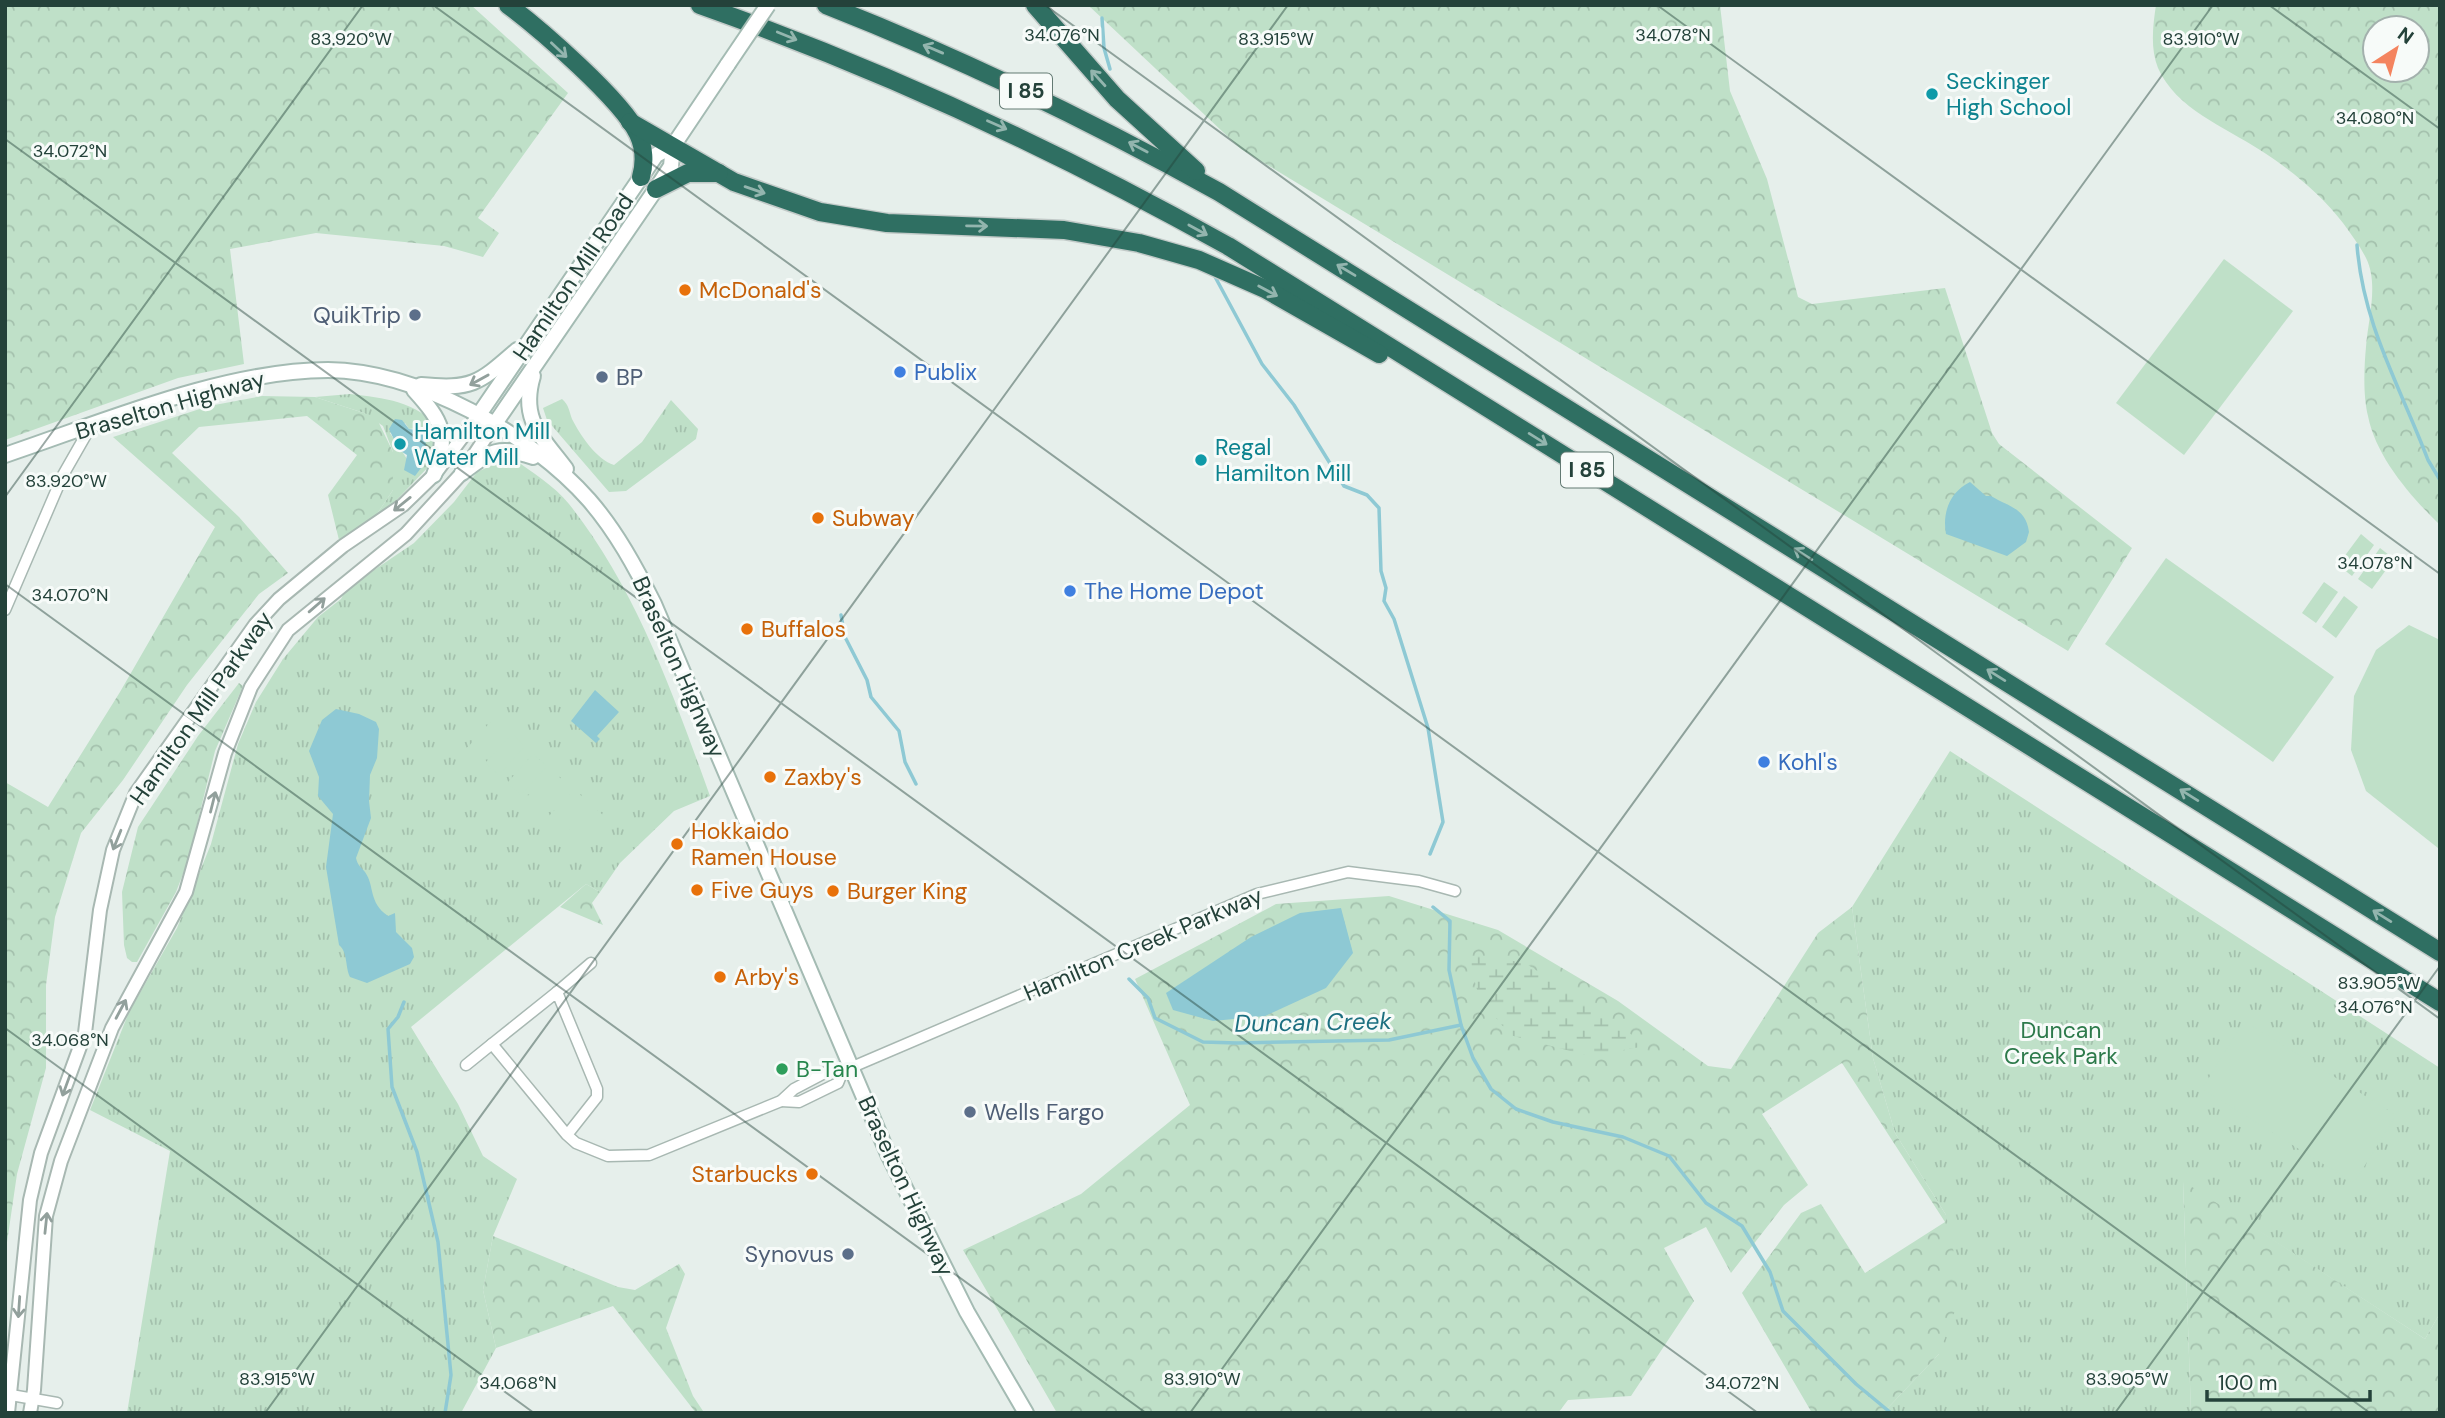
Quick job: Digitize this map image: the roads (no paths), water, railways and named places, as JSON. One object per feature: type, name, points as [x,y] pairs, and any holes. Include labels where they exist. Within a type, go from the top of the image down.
[{"type":"highway","points":[[508,5],[589,77],[630,122],[641,145],[641,177]]},
{"type":"highway","name":"I 85","points":[[700,5],[905,84],[1014,133],[1122,187],[1228,247],[2440,1002]]},
{"type":"highway","name":"I 85","points":[[826,5],[939,51],[1038,97],[1219,192],[2440,952]]},
{"type":"highway","points":[[1035,5],[1117,99],[1219,192]]},
{"type":"highway","points":[[630,122],[734,182],[820,212],[887,223],[1064,230],[1139,243],[1187,256],[1265,289],[1380,354],[1497,414]]},
{"type":"highway","points":[[656,189],[688,173],[719,173]]},
{"type":"main road","name":"Hamilton Mill Road","points":[[495,425],[671,166],[673,146],[768,5]]},
{"type":"main road","name":"Hamilton Mill Road","points":[[478,415],[656,155],[673,146]]},
{"type":"main road","points":[[408,384],[466,387],[483,380],[532,337]]},
{"type":"main road","points":[[538,361],[527,397],[534,426],[589,500]]},
{"type":"main road","name":"Braselton Highway","points":[[5,455],[248,379],[330,370],[408,384],[478,415],[547,461],[589,500],[615,534],[671,638],[846,1071],[942,1265],[1026,1413]]},
{"type":"main road","points":[[408,384],[431,409],[443,428],[443,450],[434,475]]},
{"type":"main road","points":[[462,472],[491,452],[506,450],[547,461]]},
{"type":"street","name":"Hamilton Mill Parkway","points":[[8,1413],[30,1200],[41,1153],[85,1033],[100,910],[113,850],[136,793],[255,625],[279,599],[343,546],[403,505],[434,475],[478,415]]},
{"type":"street","name":"Hamilton Mill Parkway","points":[[30,1413],[46,1216],[61,1161],[112,1028],[186,892],[225,754],[251,687],[288,631],[406,534],[462,472],[495,425]]},
{"type":"street","points":[[5,610],[63,475],[91,426]]},
{"type":"street","name":"Hamilton Creek Parkway","points":[[492,1044],[576,1143],[608,1156],[649,1155],[781,1101],[793,1089],[832,1069],[846,1071],[1257,894],[1348,872],[1419,881],[1455,891]]},
{"type":"street","points":[[466,1065],[591,963]]},
{"type":"street","points":[[557,992],[597,1088],[597,1097],[567,1135]]},
{"type":"street","points":[[11,1395],[57,1403]]},
{"type":"water","points":[[395,419],[402,420],[409,429],[423,431],[426,445],[418,456],[421,468],[415,476],[404,470],[407,455],[399,450],[389,429]]},
{"type":"water","points":[[1970,482],[1986,496],[1991,496],[2020,513],[2027,524],[2029,532],[2026,542],[2007,556],[1946,534],[1945,518],[1949,504],[1957,491]]},
{"type":"water","points":[[595,690],[619,712],[597,736],[600,739],[596,743],[571,721]]},
{"type":"water","points":[[336,709],[359,714],[376,722],[379,729],[377,758],[370,775],[371,818],[356,858],[368,877],[377,905],[388,916],[395,913],[396,932],[412,948],[414,957],[410,964],[367,983],[350,977],[344,952],[339,945],[326,867],[333,814],[318,796],[319,777],[309,751],[322,720]]},
{"type":"water","points":[[1341,908],[1353,953],[1326,988],[1265,1016],[1213,1021],[1173,1010],[1166,993],[1251,937],[1300,913]]},
{"type":"waterway","points":[[1102,18],[1104,48],[1110,69]]},
{"type":"waterway","points":[[2357,245],[2367,302],[2384,355],[2428,460],[2440,480]]},
{"type":"waterway","points":[[1213,273],[1262,364],[1294,405],[1344,486],[1367,495],[1379,508],[1381,571],[1386,588],[1384,601],[1394,619],[1428,728],[1443,822],[1430,854]]},
{"type":"waterway","name":"Duncan Creek","points":[[841,615],[845,637],[867,680],[871,697],[899,731],[905,762],[916,784]]},
{"type":"waterway","name":"Duncan Creek","points":[[1433,907],[1450,921],[1449,970],[1461,1025],[1473,1058],[1491,1089],[1516,1109],[1553,1122],[1623,1137],[1669,1156],[1706,1203],[1742,1226],[1770,1272],[1783,1311],[1856,1384],[1891,1413]]},
{"type":"waterway","name":"Duncan Creek","points":[[1129,979],[1148,998],[1155,1018],[1203,1042],[1389,1040],[1461,1025]]},
{"type":"waterway","points":[[404,1002],[398,1017],[388,1029],[392,1087],[417,1152],[438,1242],[451,1375],[445,1413]]},
{"type":"place","name":"Seckinger High School","points":[[1932,94]]},
{"type":"place","name":"McDonald's","points":[[685,290]]},
{"type":"place","name":"QuikTrip","points":[[415,315]]},
{"type":"place","name":"Publix","points":[[900,372]]},
{"type":"place","name":"BP","points":[[602,377]]},
{"type":"place","name":"Hamilton Mill Water Mill","points":[[400,444]]},
{"type":"place","name":"Regal Hamilton Mill","points":[[1201,460]]},
{"type":"place","name":"Subway","points":[[818,518]]},
{"type":"place","name":"The Home Depot","points":[[1070,591]]},
{"type":"place","name":"Buffalos","points":[[747,629]]},
{"type":"place","name":"Kohl's","points":[[1764,762]]},
{"type":"place","name":"Zaxby's","points":[[770,777]]},
{"type":"place","name":"Hokkaido Ramen House","points":[[677,844]]},
{"type":"place","name":"Five Guys","points":[[697,890]]},
{"type":"place","name":"Burger King","points":[[833,891]]},
{"type":"place","name":"Arby's","points":[[720,977]]},
{"type":"place","name":"B-Tan","points":[[782,1069]]},
{"type":"place","name":"Wells Fargo","points":[[970,1112]]},
{"type":"place","name":"Starbucks","points":[[812,1174]]},
{"type":"place","name":"Synovus","points":[[848,1254]]},
{"type":"park label","name":"Duncan Creek Park","points":[[2061,1043]]}]
